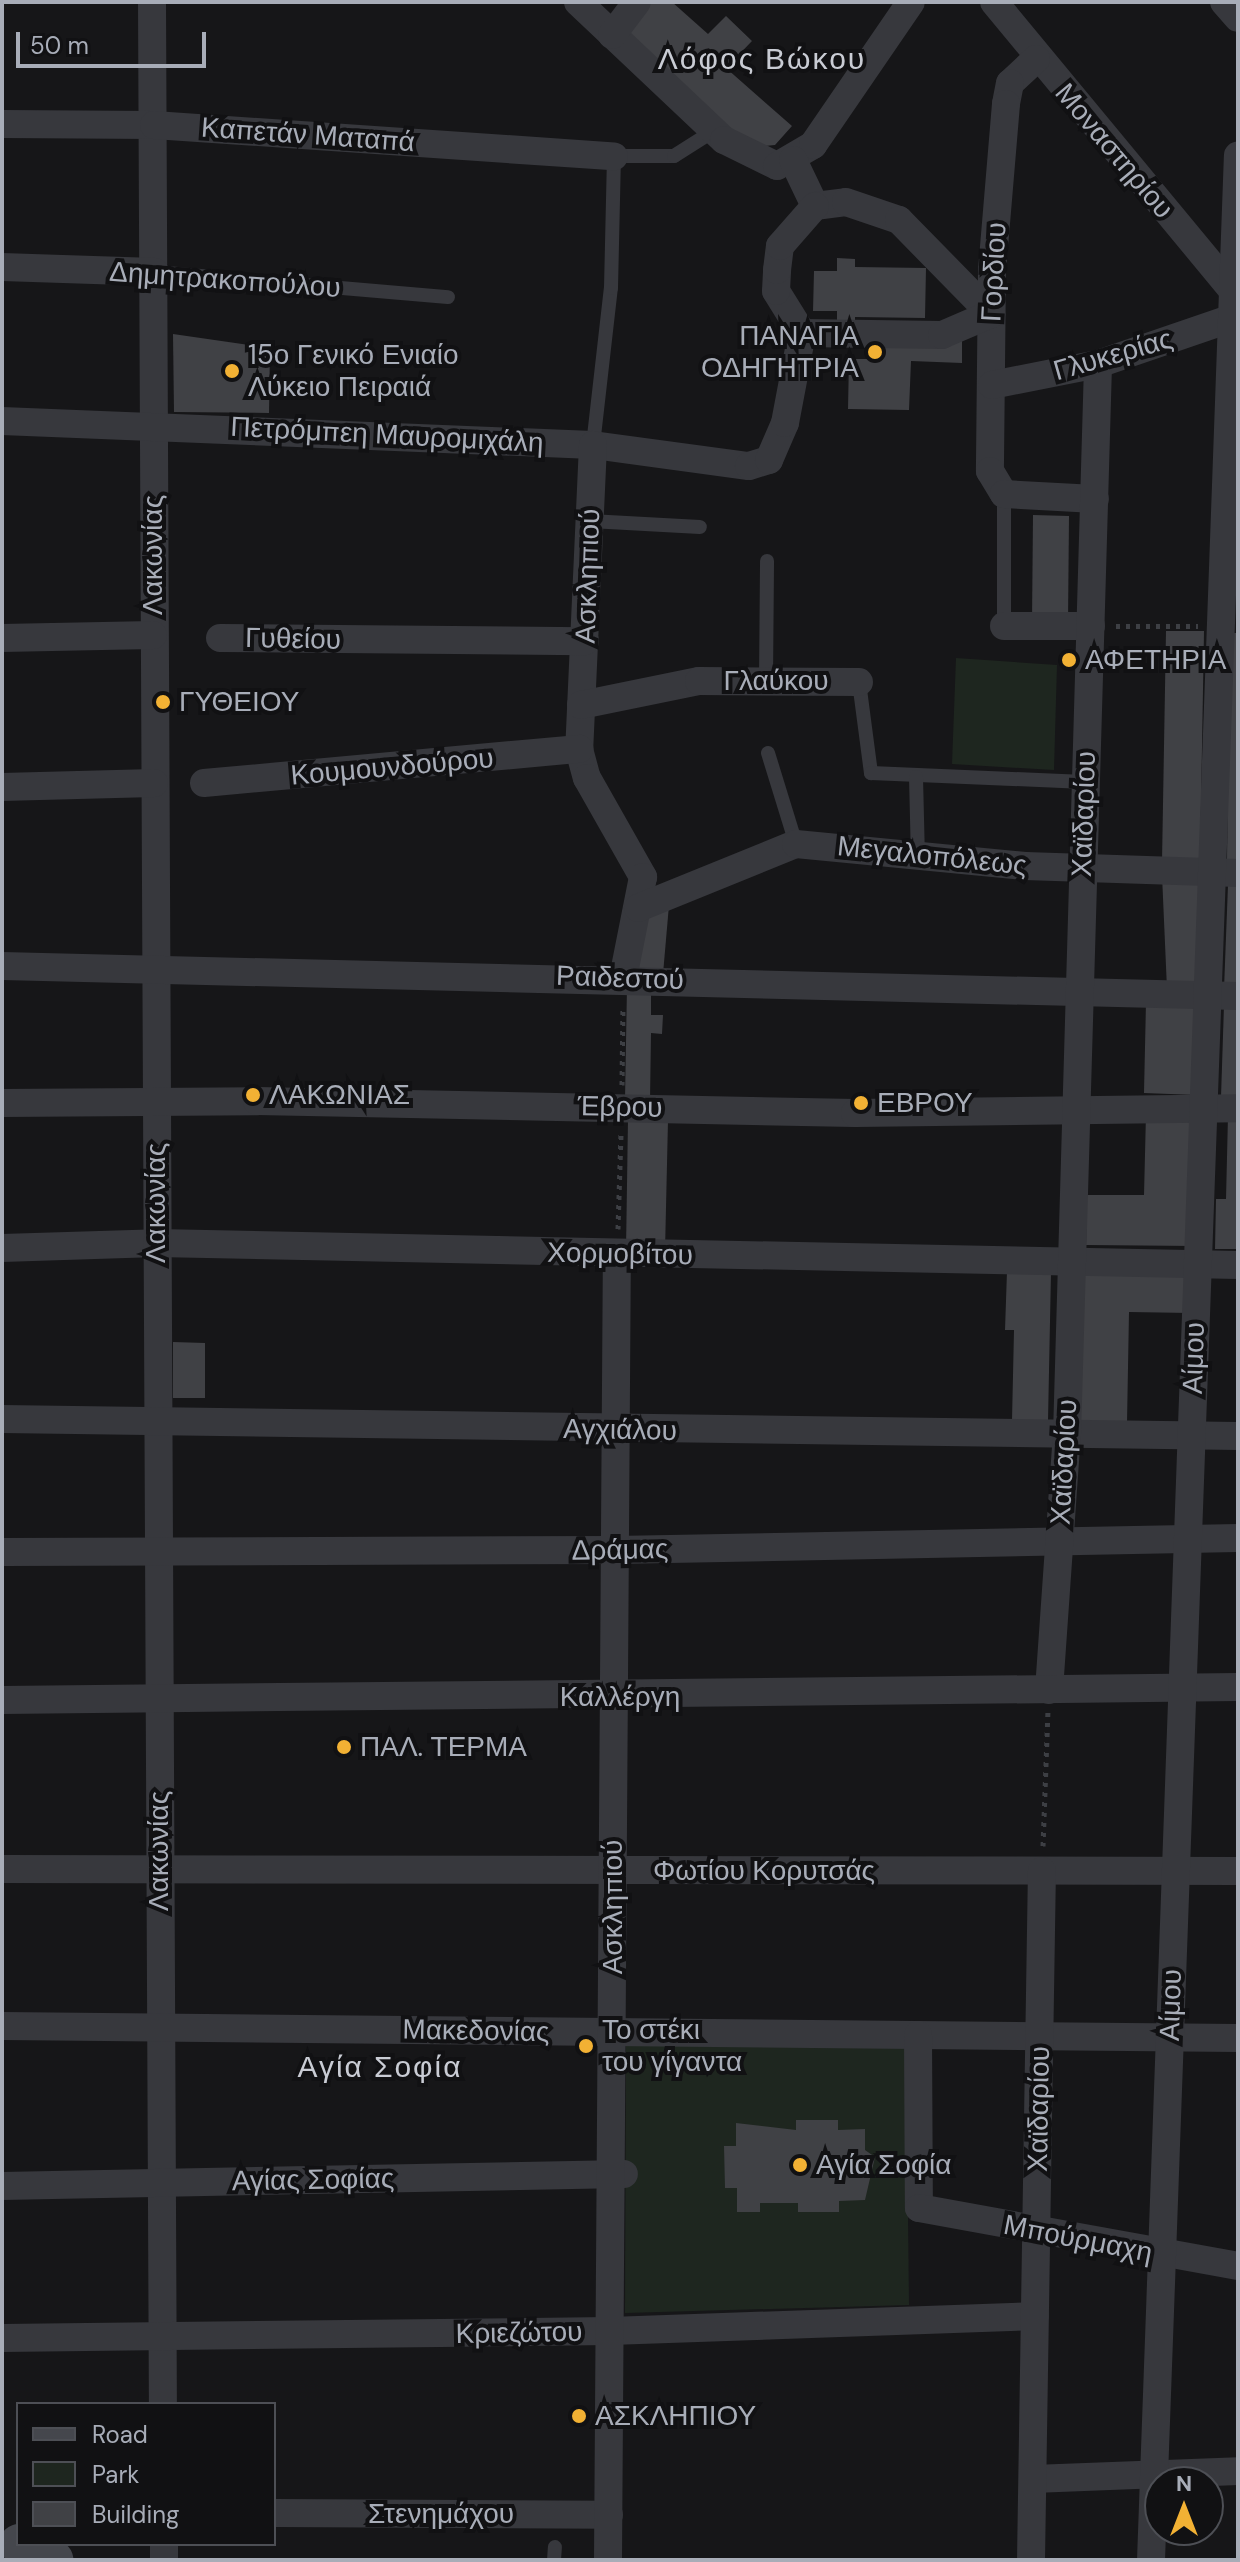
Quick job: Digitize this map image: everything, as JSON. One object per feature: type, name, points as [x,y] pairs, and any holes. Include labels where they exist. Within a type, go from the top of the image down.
[{"type":"street","name":"Λακωνίας","points":[[152,2],[156,1695],[163,2402]]},
{"type":"street","points":[[578,2],[715,130],[762,163],[793,160],[813,145],[911,2]]},
{"type":"street","points":[[612,35],[637,2]]},
{"type":"street","points":[[1224,2],[1238,18]]},
{"type":"street","name":"Μοναστηρίου","points":[[1005,6],[1036,59],[1234,302]]},
{"type":"street","name":"Γορδίου","points":[[1004,494],[990,471],[991,314],[1006,104],[1010,83],[1036,59]]},
{"type":"street","name":"Καπετάν Ματαπά","points":[[2,124],[154,125],[614,156]]},
{"type":"street","name":"Αίμου","points":[[1154,2466],[1207,995],[1225,873],[1221,626],[1238,156]]},
{"type":"street","points":[[793,160],[815,206]]},
{"type":"street","points":[[846,202],[899,220],[991,314],[942,335],[802,333],[776,291],[780,246],[815,206],[846,202]]},
{"type":"street","name":"Δημητρακοπούλου","points":[[2,267],[155,272]]},
{"type":"street","name":"Γλυκερίας","points":[[992,385],[1098,364],[1234,302]]},
{"type":"street","name":"Πετρόμπεη Μαυρομιχάλη","points":[[2,421],[154,424],[593,445],[749,466],[769,460],[785,423],[802,333]]},
{"type":"street","name":"Χαϊδαρίου","points":[[1049,1690],[1067,1435],[1098,364]]},
{"type":"street","name":"Ασκληπιού","points":[[593,445],[579,749],[587,778],[638,860],[643,877],[623,978]]},
{"type":"street","points":[[1004,494],[1095,499]]},
{"type":"street","points":[[1004,626],[1091,626]]},
{"type":"street","points":[[2,638],[153,635]]},
{"type":"street","name":"Γυθείου","points":[[220,638],[585,641]]},
{"type":"street","name":"Γλαύκου","points":[[581,705],[699,681],[859,682]]},
{"type":"street","name":"Κουμουνδούρου","points":[[204,783],[579,749]]},
{"type":"street","points":[[2,787],[154,783]]},
{"type":"street","name":"Μεγαλοπόλεως","points":[[638,908],[796,844],[918,858],[1225,873]]},
{"type":"street","name":"Ραιδεστού","points":[[2,966],[623,978],[1238,996]]},
{"type":"street","name":"Έβρου","points":[[2,1103],[155,1101],[855,1113],[1076,1106],[1238,1108]]},
{"type":"street","name":"Χορμοβίτου","points":[[2,1248],[157,1243],[1072,1266],[1238,1265]]},
{"type":"street","name":"Ασκληπιού","points":[[608,2560],[610,2331],[618,2174],[612,1870],[617,1254]]},
{"type":"street","name":"Αγχιάλου","points":[[2,1419],[965,1435],[1238,1436]]},
{"type":"street","name":"Δράμας","points":[[2,1552],[615,1550],[1238,1538]]},
{"type":"street","name":"Καλλέργη","points":[[2,1700],[156,1695],[614,1698],[1238,1687]]},
{"type":"street","name":"Φωτίου Κορυτσάς","points":[[2,1869],[1238,1871]]},
{"type":"street","name":"Χαϊδαρίου","points":[[1031,2560],[1042,1871]]},
{"type":"street","name":"Μακεδονίας","points":[[2,2026],[1238,2038]]},
{"type":"street","name":"Μπούρμαχη","points":[[918,2035],[919,2208],[1162,2255],[1238,2266]]},
{"type":"street","name":"Αγίας Σοφίας","points":[[2,2186],[618,2174]]},
{"type":"street","name":"Κριεζώτου","points":[[2,2338],[610,2331],[1035,2316]]},
{"type":"street","points":[[1033,2479],[1144,2476]]},
{"type":"street","name":"Στενημάχου","points":[[276,2513],[609,2515]]},
{"type":"street","points":[[23,2546],[53,2560]]},
{"type":"lane","points":[[614,156],[674,156],[715,130]]},
{"type":"lane","name":"Ασκληπιού","points":[[593,445],[611,288],[614,156]]},
{"type":"lane","name":"Δημητρακοπούλου","points":[[155,272],[448,297]]},
{"type":"lane","name":"Γορδίου","points":[[1004,494],[1004,626]]},
{"type":"lane","points":[[590,521],[700,527]]},
{"type":"lane","points":[[766,680],[767,561]]},
{"type":"lane","name":"Γλαύκου","points":[[859,682],[871,773],[1085,782]]},
{"type":"lane","points":[[768,753],[796,844]]},
{"type":"lane","points":[[916,777],[918,858]]},
{"type":"path","points":[[1091,626],[1221,626]]},
{"type":"path","points":[[1042,1871],[1049,1690]]},
{"type":"green space","points":[[956,658],[1057,665],[1054,770],[952,764]]},
{"type":"green space","points":[[626,2039],[906,2040],[909,2305],[625,2313]]},
{"type":"building","points":[[651,2],[672,2],[708,34],[726,16],[752,41],[726,68],[792,126],[775,145],[745,148],[626,37]]},
{"type":"building","points":[[837,258],[855,259],[855,267],[926,268],[925,318],[855,317],[855,325],[837,324],[837,311],[813,311],[814,271],[837,271]]},
{"type":"building","name":"15ο Γενικό Ενιαίο Λύκειο Πειραιά","points":[[173,334],[270,348],[269,413],[174,412]]},
{"type":"building","points":[[883,340],[962,341],[962,363],[911,361],[909,410],[848,409],[849,359],[883,359]]},
{"type":"building","points":[[1033,515],[1069,516],[1068,622],[1032,622]]},
{"type":"building","points":[[1166,631],[1204,631],[1200,863],[1162,862]]},
{"type":"building","points":[[1230,633],[1238,633],[1238,860],[1227,860]]},
{"type":"building","points":[[1162,875],[1199,876],[1197,990],[1167,989]]},
{"type":"building","points":[[1228,885],[1238,885],[1238,990],[1224,989]]},
{"type":"building","points":[[669,905],[663,974],[632,973],[641,918]]},
{"type":"building","points":[[627,986],[651,987],[651,1015],[663,1015],[662,1034],[651,1033],[650,1101],[625,1100]]},
{"type":"building","points":[[1146,1002],[1199,1003],[1196,1095],[1144,1093]]},
{"type":"building","points":[[1224,1005],[1238,1006],[1238,1097],[1221,1097]]},
{"type":"building","points":[[1146,1113],[1197,1114],[1195,1246],[1086,1245],[1087,1195],[1144,1195]]},
{"type":"building","points":[[1228,1115],[1238,1115],[1238,1249],[1215,1249],[1216,1199],[1226,1199]]},
{"type":"building","points":[[628,1119],[668,1120],[665,1251],[626,1250]]},
{"type":"building","points":[[1007,1271],[1051,1272],[1048,1421],[1012,1420],[1014,1330],[1005,1330]]},
{"type":"building","points":[[1082,1272],[1191,1274],[1191,1313],[1129,1312],[1127,1423],[1080,1421]]},
{"type":"building","points":[[173,1342],[205,1343],[205,1398],[173,1398]]},
{"type":"building","name":"Αγία Σοφία","points":[[796,2120],[838,2120],[838,2130],[865,2129],[865,2150],[875,2157],[865,2200],[839,2201],[839,2212],[798,2212],[798,2203],[760,2203],[760,2212],[737,2212],[737,2188],[725,2188],[724,2146],[736,2146],[736,2123],[796,2130]]},
{"type":"place","name":"ΠΑΝΑΓΙΑ ΟΔΗΓΗΤΡΙΑ","points":[[875,352]]},
{"type":"place","name":"15ο Γενικό Ενιαίο Λύκειο Πειραιά","points":[[232,371]]},
{"type":"place","name":"ΑΦΕΤΗΡΙΑ","points":[[1069,660]]},
{"type":"place","name":"ΓΥΘΕΙΟΥ","points":[[163,702]]},
{"type":"place","name":"ΛΑΚΩΝΙΑΣ","points":[[253,1095]]},
{"type":"place","name":"ΕΒΡΟΥ","points":[[861,1103]]},
{"type":"place","name":"ΠΑΛ. ΤΕΡΜΑ","points":[[344,1747]]},
{"type":"place","name":"Το στέκι του γίγαντα","points":[[586,2046]]},
{"type":"place","name":"Αγία Σοφία","points":[[800,2165]]},
{"type":"place","name":"ΑΣΚΛΗΠΙΟΥ","points":[[579,2416]]},
{"type":"district","name":"Λόφος Βώκου","points":[[762,59]]},
{"type":"district","name":"Αγία Σοφία","points":[[380,2067]]}]
